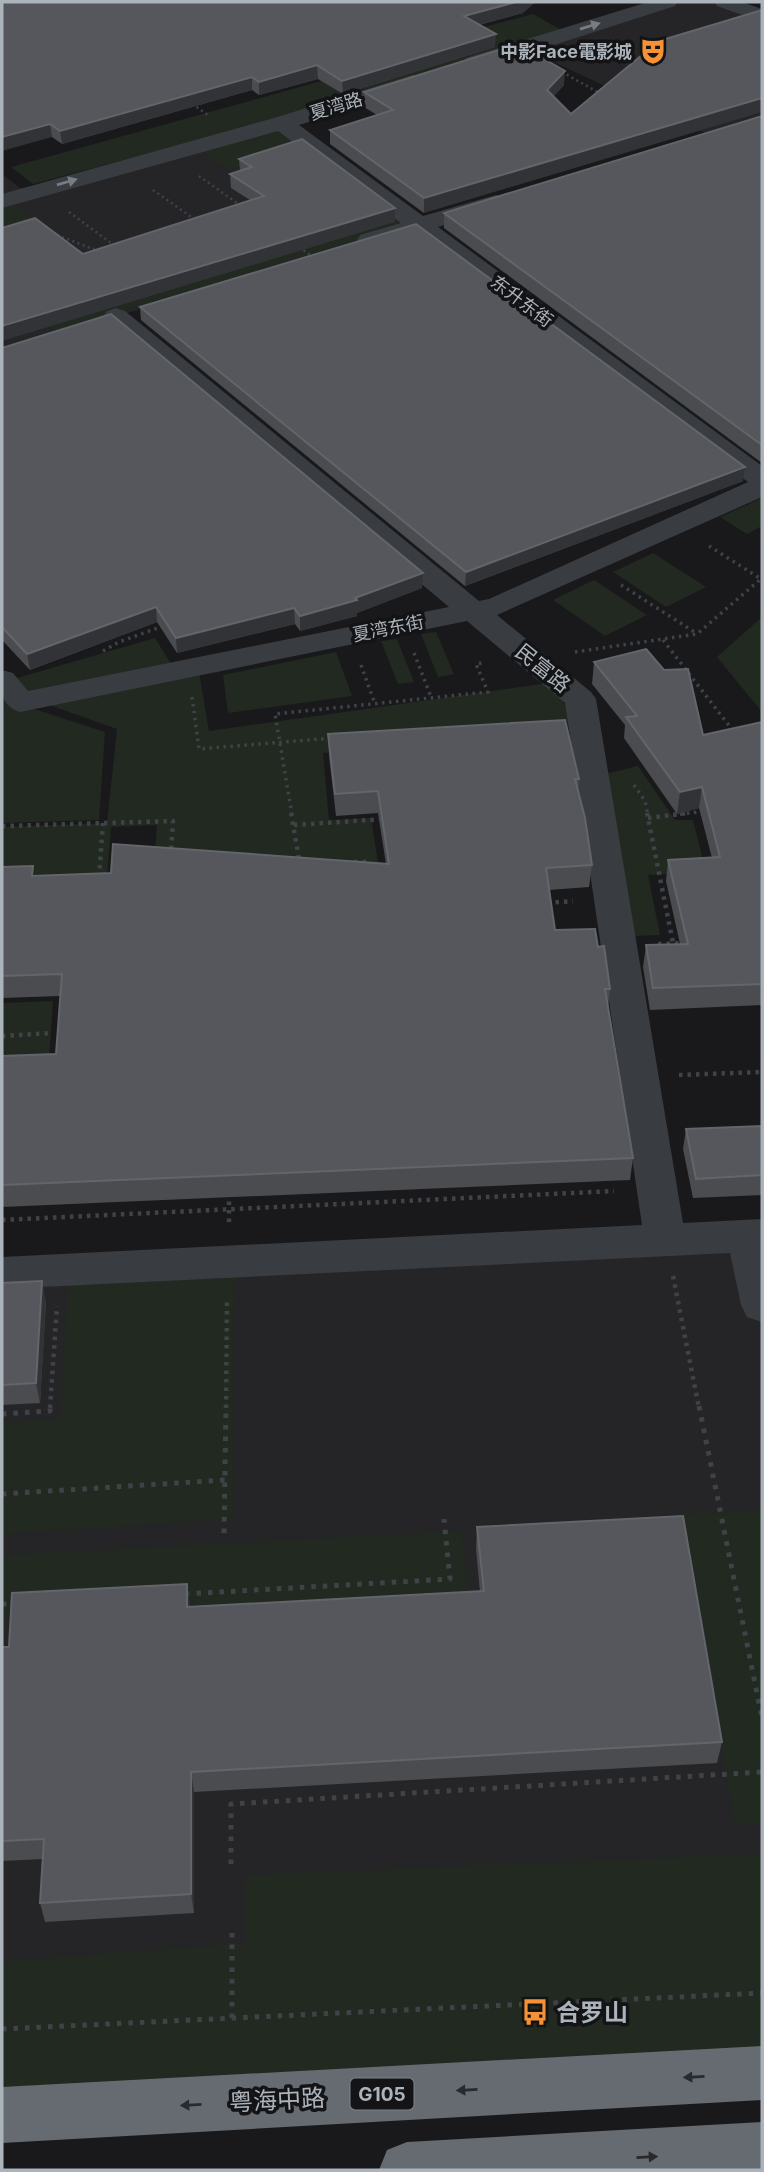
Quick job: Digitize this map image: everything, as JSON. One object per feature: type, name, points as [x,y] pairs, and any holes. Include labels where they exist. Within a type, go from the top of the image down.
[{"type":"highway","name":"粤海中路","points":[[2,2115],[762,2073]]},
{"type":"highway","points":[[407,2170],[762,2150]]},
{"type":"street","name":"夏湾路","points":[[2,201],[282,123],[668,2]]},
{"type":"street","points":[[724,2],[762,16]]},
{"type":"street","name":"东升东街","points":[[282,123],[762,479]]},
{"type":"street","points":[[303,250],[420,225],[513,197]]},
{"type":"street","name":"民富路","points":[[117,316],[580,699],[665,1240]]},
{"type":"street","name":"夏湾东街","points":[[2,680],[20,702],[498,606],[762,486]]},
{"type":"street","points":[[2,1273],[755,1236],[762,1305]]},
{"type":"path","points":[[560,71],[613,100]]},
{"type":"path","points":[[187,101],[238,135]]},
{"type":"path","points":[[196,174],[254,215]]},
{"type":"path","points":[[150,187],[197,221],[186,224]]},
{"type":"path","points":[[67,211],[115,246]]},
{"type":"path","points":[[47,232],[99,251],[127,243]]},
{"type":"path","points":[[299,859],[275,714],[488,691],[476,664],[697,634],[762,578],[677,525]]},
{"type":"path","points":[[590,564],[697,634]]},
{"type":"path","points":[[101,653],[120,642],[170,623]]},
{"type":"path","points":[[403,625],[431,697]]},
{"type":"path","points":[[350,636],[375,704]]},
{"type":"path","points":[[662,639],[738,738]]},
{"type":"path","points":[[189,668],[199,749],[336,738]]},
{"type":"path","points":[[593,771],[620,765],[645,801],[673,943]]},
{"type":"path","points":[[648,818],[712,810]]},
{"type":"path","points":[[294,825],[391,819]]},
{"type":"path","points":[[2,826],[173,821],[171,853],[184,854]]},
{"type":"path","points":[[98,887],[103,823]]},
{"type":"path","points":[[286,858],[310,860]]},
{"type":"path","points":[[345,861],[369,863]]},
{"type":"path","points":[[534,904],[613,898]]},
{"type":"path","points":[[620,945],[685,943]]},
{"type":"path","points":[[2,1036],[51,1033]]},
{"type":"path","points":[[640,1076],[762,1072]]},
{"type":"path","points":[[2,1220],[657,1188]]},
{"type":"path","points":[[665,1240],[762,1718]]},
{"type":"path","points":[[2,1414],[50,1411],[59,1270]]},
{"type":"path","points":[[2,1494],[225,1480]]},
{"type":"path","points":[[178,1594],[450,1578],[444,1519]]},
{"type":"path","points":[[2,1604],[29,1603]]},
{"type":"path","points":[[231,1864],[230,1804],[762,1772]]},
{"type":"path","points":[[232,1933],[232,2019]]},
{"type":"path","points":[[2,2029],[762,1993]]},
{"type":"shaded area","points":[[671,2],[722,2],[762,17],[762,120],[711,136],[524,48]]},
{"type":"shaded area","points":[[533,14],[563,31],[274,120],[33,184],[11,167],[419,54],[409,47]]},
{"type":"shaded area","points":[[277,127],[367,197],[259,160],[228,170],[198,148]]},
{"type":"shaded area","points":[[191,148],[417,225],[2,351],[2,174],[28,194]]},
{"type":"shaded area","points":[[12,202],[46,229],[2,242],[2,205]]},
{"type":"shaded area","points":[[396,213],[411,224],[54,331],[40,318]]},
{"type":"shaded area","points":[[762,498],[762,526],[747,534],[720,517]]},
{"type":"shaded area","points":[[653,553],[706,587],[666,607],[613,572]]},
{"type":"shaded area","points":[[594,580],[647,615],[605,636],[553,600]]},
{"type":"shaded area","points":[[762,617],[762,712],[717,657]]},
{"type":"shaded area","points":[[436,632],[454,674],[438,677],[421,634]]},
{"type":"shaded area","points":[[155,638],[173,667],[26,693],[17,678]]},
{"type":"shaded area","points":[[397,639],[414,682],[398,684],[381,641]]},
{"type":"shaded area","points":[[336,652],[352,696],[228,713],[223,675]]},
{"type":"shaded area","points":[[199,672],[209,731],[548,683],[566,706],[569,737],[323,753],[329,820],[371,818],[381,881],[154,863],[157,825],[111,827],[105,902],[2,885],[2,827],[107,823],[117,729],[41,702]]},
{"type":"shaded area","points":[[2,686],[16,703],[105,732],[99,820],[2,823]]},
{"type":"shaded area","points":[[638,766],[675,820],[693,820],[706,872],[648,875],[660,935],[631,936],[601,775]]},
{"type":"shaded area","points":[[53,1001],[48,1074],[2,1076],[2,1003]]},
{"type":"shaded area","points":[[745,1238],[762,1317],[762,2069],[2,2110],[2,1275]]},
{"type":"shaded area","points":[[235,1269],[233,1519],[2,1534],[2,1422],[60,1419],[68,1279]]},
{"type":"shaded area","points":[[762,1510],[762,1823],[735,1825],[682,1514]]},
{"type":"shaded area","points":[[462,1531],[469,1605],[195,1620],[195,1600],[8,1610],[2,1660],[2,1555]]},
{"type":"shaded area","points":[[762,1854],[762,2056],[2,2099],[2,1961],[246,1943],[246,1875]]},
{"type":"building","points":[[2,2],[516,2],[464,16],[496,34],[342,81],[317,65],[259,82],[252,77],[60,131],[50,124],[2,137]]},
{"type":"building","points":[[762,10],[762,98],[424,198],[330,130],[393,110],[364,92],[518,44],[565,71],[547,90],[571,114],[659,41]]},
{"type":"building","points":[[762,116],[762,445],[444,213]]},
{"type":"building","points":[[302,139],[395,208],[2,326],[2,228],[35,218],[83,254],[264,196],[230,174],[252,167],[239,159]]},
{"type":"building","points":[[416,224],[745,467],[466,572],[140,307]]},
{"type":"building","points":[[111,314],[423,573],[355,598],[357,600],[300,616],[294,608],[176,638],[156,607],[27,654],[2,627],[2,348]]},
{"type":"building","points":[[646,649],[664,670],[688,669],[703,735],[762,722],[762,984],[653,988],[646,945],[688,944],[668,860],[720,857],[702,787],[680,792],[626,717],[637,716],[594,662]]},
{"type":"building","points":[[565,720],[579,779],[575,779],[585,818],[592,865],[546,868],[555,930],[595,929],[598,947],[604,946],[610,989],[605,989],[633,1158],[2,1185],[2,1056],[56,1054],[62,974],[2,976],[2,867],[33,866],[32,876],[111,873],[113,844],[389,864],[378,791],[335,794],[328,734]]},
{"type":"building","points":[[762,1126],[762,1175],[696,1179],[686,1129]]},
{"type":"building","points":[[42,1281],[36,1383],[2,1385],[2,1283]]},
{"type":"building","points":[[683,1516],[722,1742],[191,1772],[191,1894],[40,1903],[44,1839],[2,1841],[2,1647],[9,1647],[12,1593],[187,1584],[187,1607],[484,1591],[477,1527]]},
{"type":"place","name":"中影Face電影城","points":[[653,51]]},
{"type":"place","name":"合罗山","points":[[535,2012]]}]
